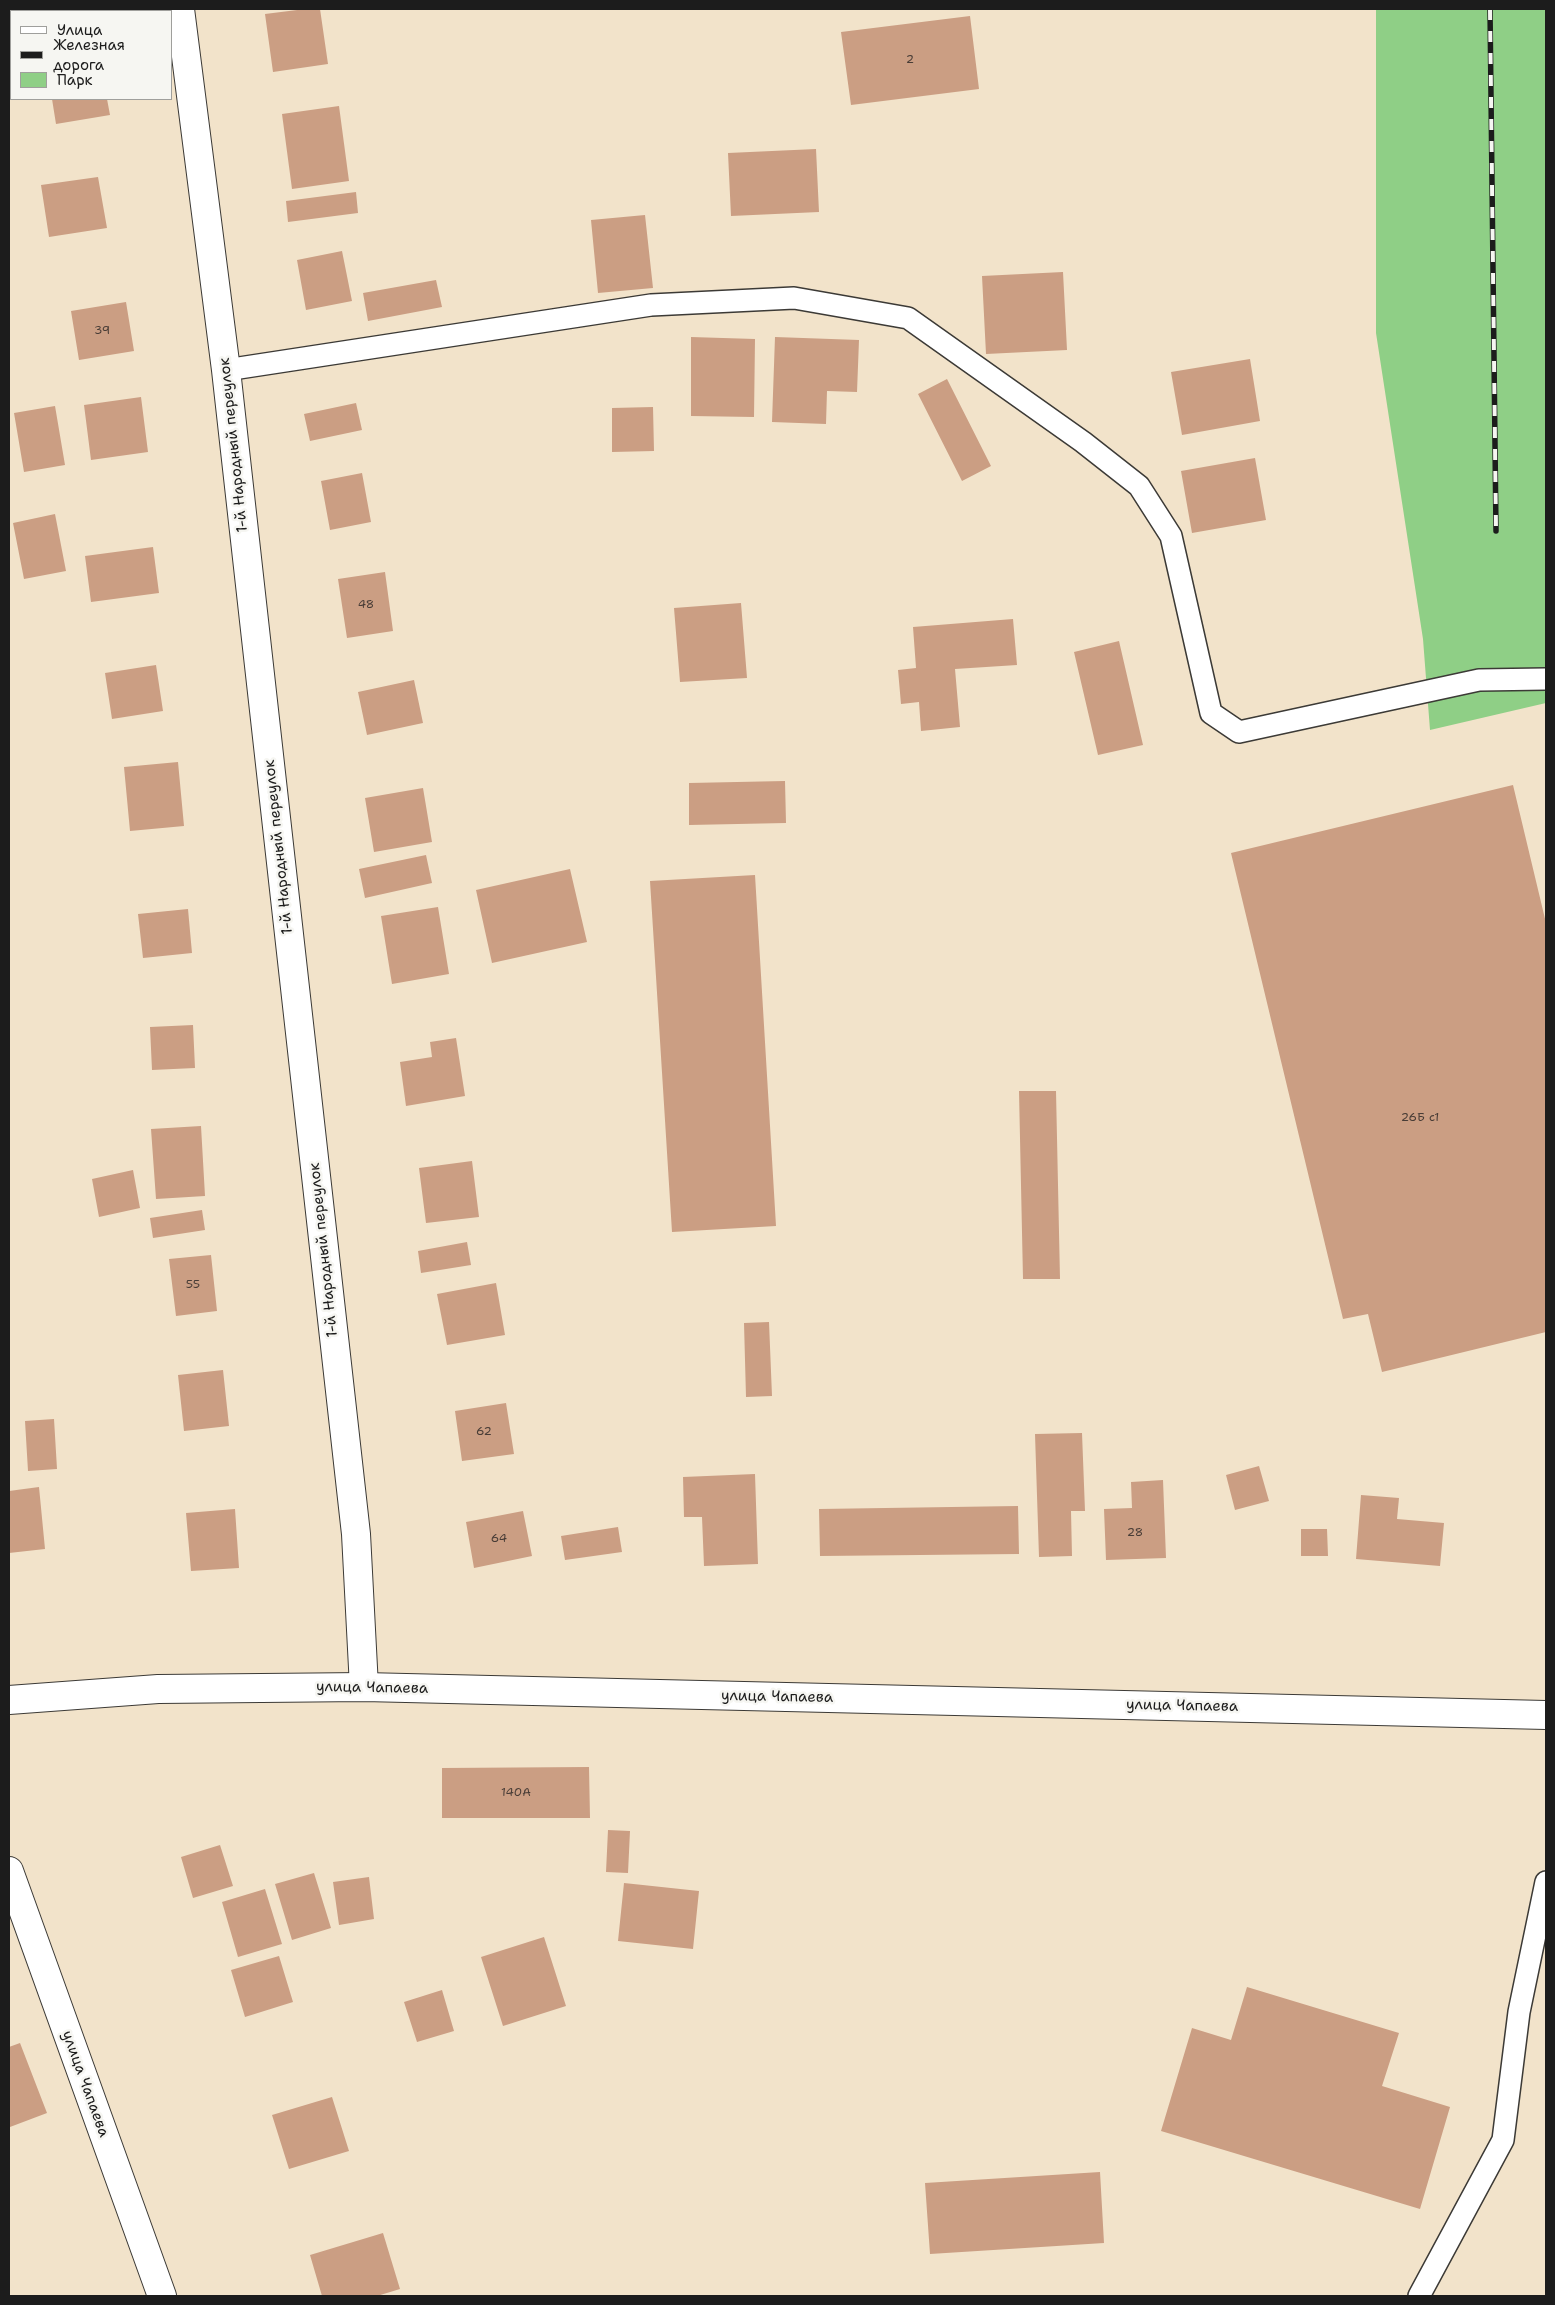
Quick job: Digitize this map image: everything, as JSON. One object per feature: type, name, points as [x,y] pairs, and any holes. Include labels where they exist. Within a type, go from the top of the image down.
[{"type":"street","name":"1-й Народный переулок","points":[[180,9],[226,370],[356,1534],[364,1687]]},
{"type":"street","name":"улица Чапаева","points":[[9,1700],[158,1689],[364,1687],[1546,1715]]},
{"type":"street","name":"улица Чапаева","points":[[9,1871],[162,2296]]},
{"type":"lane","points":[[226,370],[651,305],[794,298],[908,318],[1083,442],[1139,486],[1171,536],[1211,713],[1239,732],[1479,680],[1546,679]]},
{"type":"lane","points":[[1419,2296],[1503,2140],[1519,2012],[1546,1882]]},
{"type":"green space","points":[[1376,9],[1546,9],[1546,703],[1430,730],[1423,639],[1376,333]]},
{"type":"building","points":[[320,9],[328,64],[273,72],[265,14]]},
{"type":"building","points":[[970,16],[979,89],[851,105],[841,32]]},
{"type":"building","points":[[52,100],[107,100],[110,115],[56,124]]},
{"type":"building","points":[[339,106],[349,181],[292,189],[282,114]]},
{"type":"building","points":[[816,149],[819,212],[731,216],[728,153]]},
{"type":"building","points":[[98,177],[107,228],[49,237],[41,185]]},
{"type":"building","points":[[356,192],[358,213],[288,222],[286,201]]},
{"type":"building","points":[[645,215],[653,288],[598,293],[591,220]]},
{"type":"building","points":[[342,251],[352,301],[306,310],[297,260]]},
{"type":"building","points":[[1063,272],[1067,350],[986,354],[982,276]]},
{"type":"building","points":[[436,280],[442,307],[368,321],[363,293]]},
{"type":"building","points":[[126,302],[134,351],[79,360],[71,311]]},
{"type":"building","points":[[691,337],[755,339],[754,417],[691,416]]},
{"type":"building","points":[[775,337],[859,340],[857,392],[827,391],[826,424],[772,422]]},
{"type":"building","points":[[1250,359],[1260,421],[1182,435],[1171,372]]},
{"type":"building","points":[[947,379],[991,466],[962,481],[918,394]]},
{"type":"building","points":[[141,397],[148,452],[91,460],[84,405]]},
{"type":"building","points":[[356,403],[362,430],[310,441],[304,414]]},
{"type":"building","points":[[55,406],[65,465],[24,472],[14,413]]},
{"type":"building","points":[[653,407],[654,451],[612,452],[612,408]]},
{"type":"building","points":[[1255,458],[1266,520],[1192,533],[1181,471]]},
{"type":"building","points":[[362,473],[371,522],[330,530],[321,481]]},
{"type":"building","points":[[55,514],[66,571],[24,579],[13,523]]},
{"type":"building","points":[[153,547],[159,593],[91,602],[85,556]]},
{"type":"building","points":[[385,572],[393,631],[347,638],[338,579]]},
{"type":"building","points":[[741,603],[747,678],[680,682],[674,608]]},
{"type":"building","points":[[1013,619],[1017,665],[955,669],[960,727],[921,731],[919,702],[901,704],[898,670],[916,668],[913,627]]},
{"type":"building","points":[[1119,641],[1143,745],[1098,755],[1074,652]]},
{"type":"building","points":[[156,665],[163,711],[112,719],[105,673]]},
{"type":"building","points":[[414,680],[423,723],[367,735],[358,692]]},
{"type":"building","points":[[178,762],[184,826],[130,831],[124,767]]},
{"type":"building","points":[[785,781],[786,823],[689,825],[689,783]]},
{"type":"building","points":[[1513,785],[1546,923],[1546,1332],[1382,1372],[1368,1314],[1343,1319],[1231,853]]},
{"type":"building","points":[[423,788],[432,842],[374,852],[365,798]]},
{"type":"building","points":[[426,855],[432,883],[365,898],[359,869]]},
{"type":"building","points":[[570,869],[587,942],[492,963],[476,890]]},
{"type":"building","points":[[755,875],[776,1226],[672,1232],[650,881]]},
{"type":"building","points":[[438,907],[449,974],[392,984],[381,916]]},
{"type":"building","points":[[188,909],[192,953],[143,958],[138,914]]},
{"type":"building","points":[[193,1025],[195,1068],[152,1070],[150,1027]]},
{"type":"building","points":[[456,1038],[465,1096],[406,1106],[400,1062],[432,1057],[430,1042]]},
{"type":"building","points":[[1019,1091],[1056,1091],[1060,1279],[1023,1279]]},
{"type":"building","points":[[201,1126],[205,1196],[156,1199],[151,1129]]},
{"type":"building","points":[[472,1161],[479,1217],[426,1223],[419,1168]]},
{"type":"building","points":[[133,1170],[140,1208],[99,1217],[92,1179]]},
{"type":"building","points":[[202,1210],[205,1230],[153,1238],[150,1218]]},
{"type":"building","points":[[467,1242],[471,1265],[421,1273],[418,1251]]},
{"type":"building","points":[[211,1255],[217,1311],[176,1316],[169,1259]]},
{"type":"building","points":[[496,1283],[505,1335],[447,1345],[437,1294]]},
{"type":"building","points":[[769,1322],[772,1396],[746,1397],[744,1323]]},
{"type":"building","points":[[223,1370],[229,1426],[184,1431],[178,1375]]},
{"type":"building","points":[[506,1403],[514,1454],[462,1461],[455,1411]]},
{"type":"building","points":[[54,1419],[57,1469],[28,1471],[25,1421]]},
{"type":"building","points":[[1082,1433],[1085,1511],[1071,1511],[1072,1556],[1039,1557],[1035,1434]]},
{"type":"building","points":[[1259,1466],[1269,1501],[1235,1510],[1226,1475]]},
{"type":"building","points":[[755,1474],[758,1564],[704,1566],[702,1517],[684,1517],[683,1477]]},
{"type":"building","points":[[1163,1480],[1166,1558],[1106,1560],[1104,1509],[1132,1508],[1131,1482]]},
{"type":"building","points":[[39,1487],[45,1549],[9,1553],[9,1491]]},
{"type":"building","points":[[1361,1495],[1399,1498],[1397,1519],[1444,1523],[1440,1566],[1356,1559]]},
{"type":"building","points":[[1018,1506],[1019,1554],[820,1556],[819,1509]]},
{"type":"building","points":[[235,1509],[239,1568],[191,1571],[186,1513]]},
{"type":"building","points":[[523,1511],[532,1556],[474,1568],[466,1522]]},
{"type":"building","points":[[618,1527],[622,1552],[565,1560],[561,1536]]},
{"type":"building","points":[[1301,1529],[1327,1529],[1328,1556],[1301,1556]]},
{"type":"building","points":[[589,1767],[590,1818],[442,1818],[442,1768]]},
{"type":"building","points":[[608,1830],[630,1831],[628,1873],[606,1872]]},
{"type":"building","points":[[220,1845],[233,1886],[193,1898],[181,1857]]},
{"type":"building","points":[[314,1873],[331,1928],[292,1940],[275,1884]]},
{"type":"building","points":[[369,1877],[374,1919],[339,1925],[333,1882]]},
{"type":"building","points":[[624,1883],[699,1891],[693,1949],[618,1941]]},
{"type":"building","points":[[265,1889],[282,1944],[238,1957],[222,1902]]},
{"type":"building","points":[[544,1937],[566,2006],[503,2026],[481,1957]]},
{"type":"building","points":[[279,1956],[293,2002],[245,2017],[231,1970]]},
{"type":"building","points":[[1247,1987],[1399,2033],[1382,2086],[1450,2107],[1420,2209],[1161,2131],[1192,2028],[1231,2040]]},
{"type":"building","points":[[442,1990],[454,2031],[417,2042],[404,2002]]},
{"type":"building","points":[[20,2043],[47,2113],[10,2127],[9,2047]]},
{"type":"building","points":[[332,2097],[349,2151],[289,2169],[272,2115]]},
{"type":"building","points":[[1100,2172],[1104,2243],[930,2254],[925,2183]]},
{"type":"building","points":[[383,2233],[400,2289],[377,2296],[322,2296],[310,2255]]},
{"type":"railway","points":[[1490,9],[1496,531]]}]
